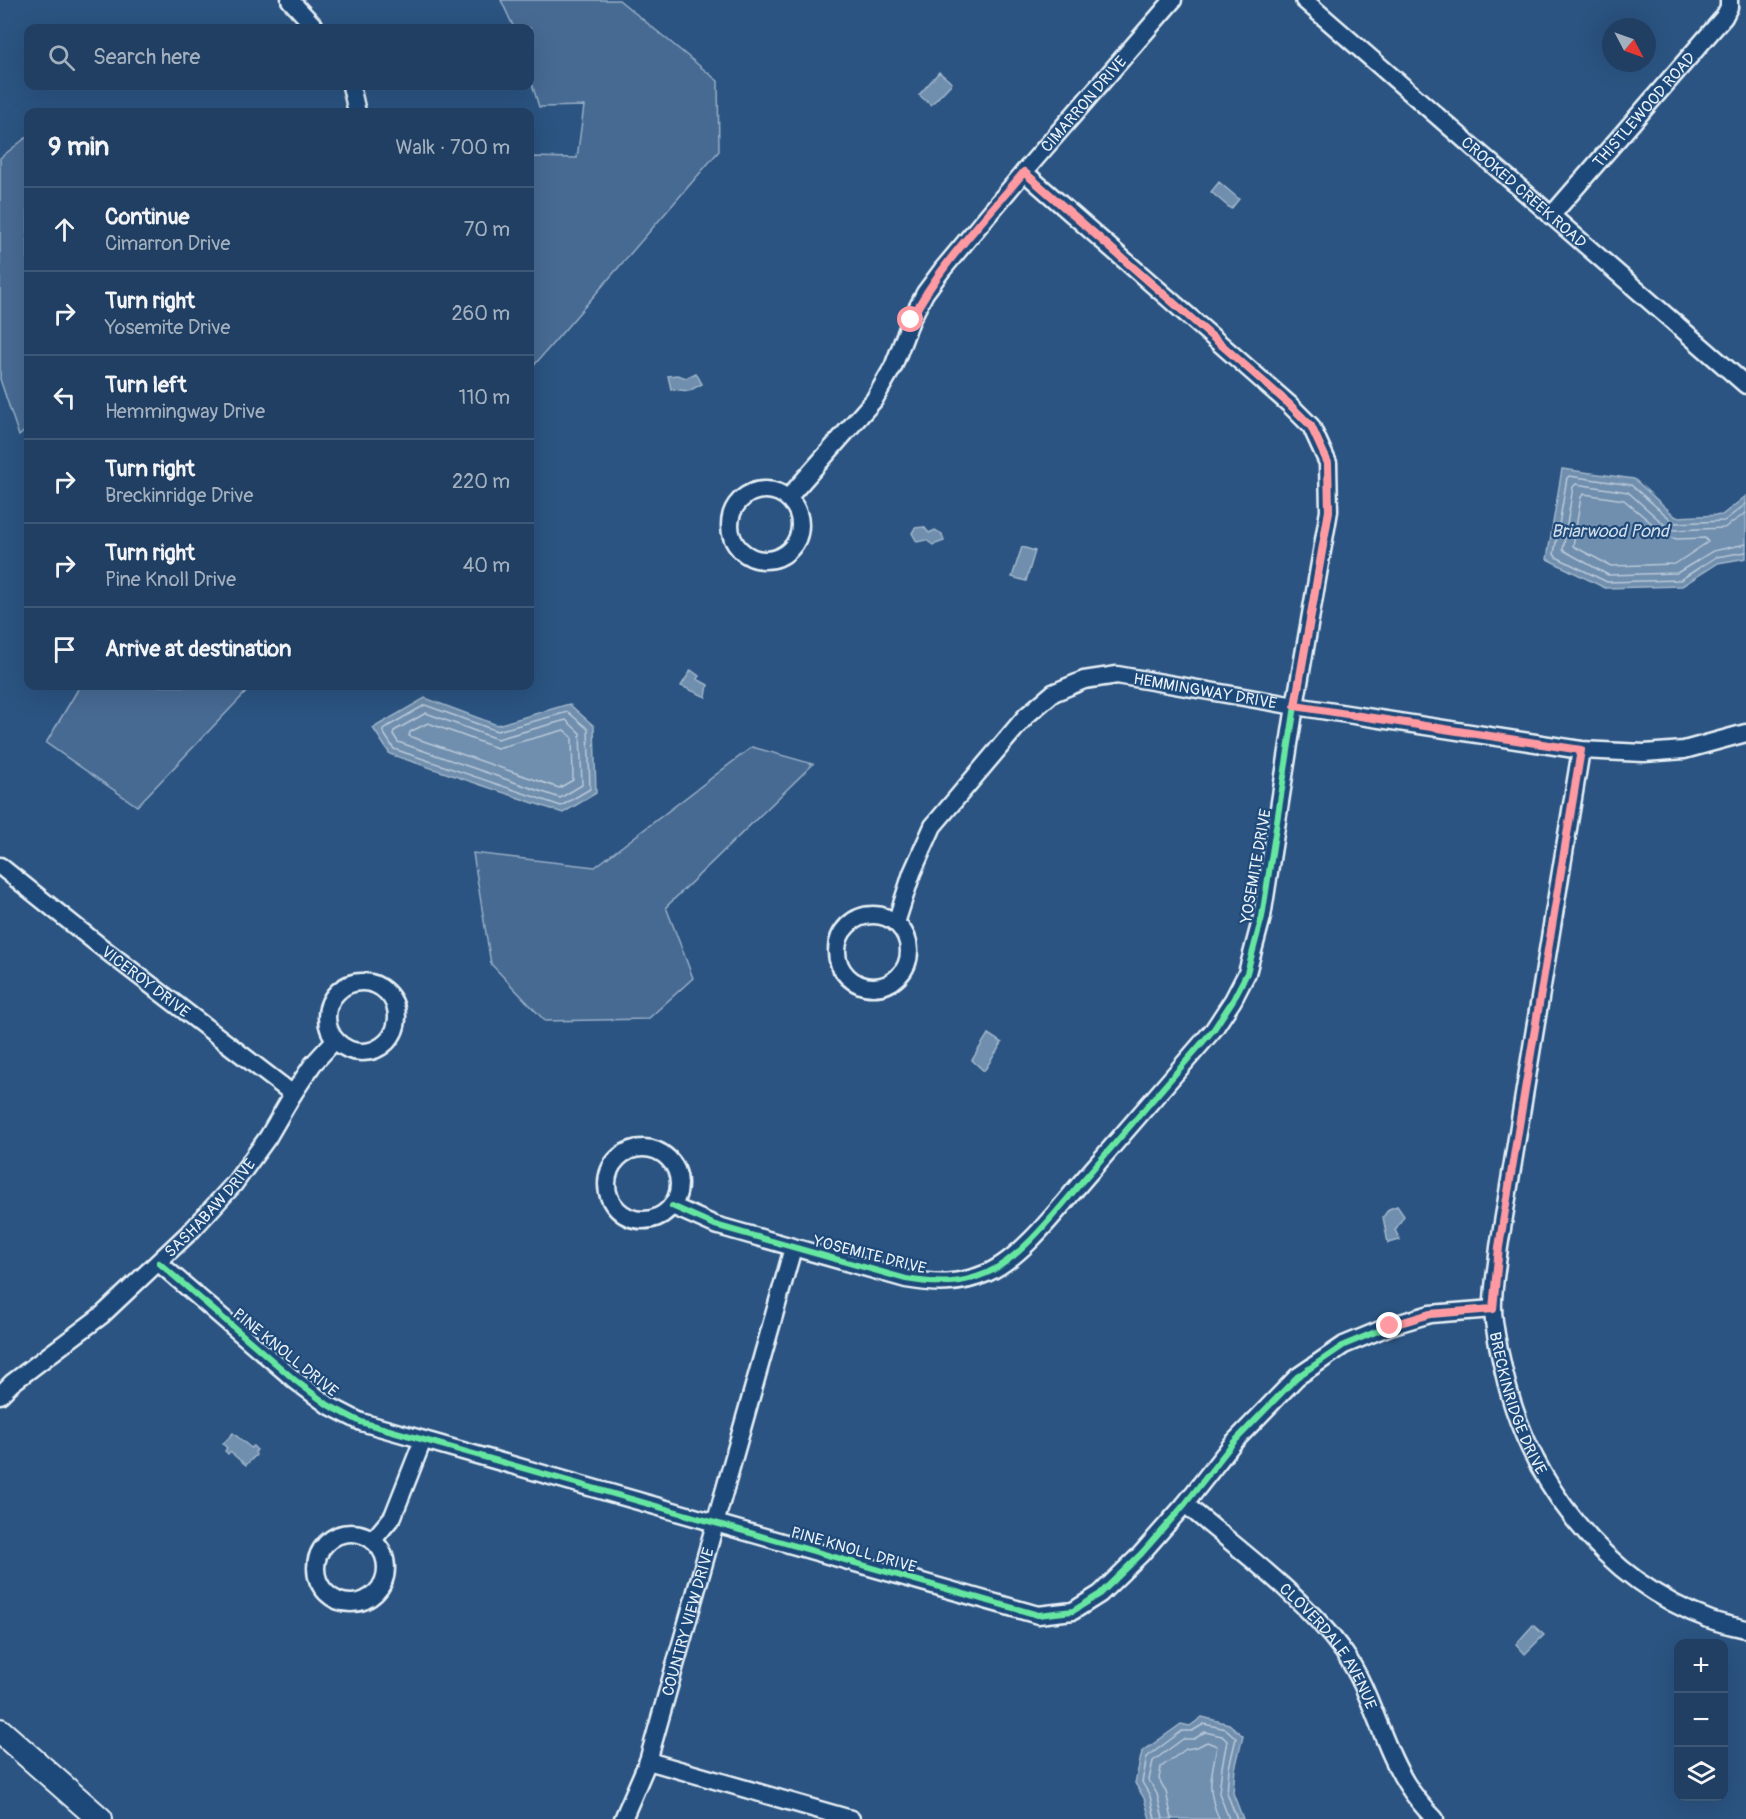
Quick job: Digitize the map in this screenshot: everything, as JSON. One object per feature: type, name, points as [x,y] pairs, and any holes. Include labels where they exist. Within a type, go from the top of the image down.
[{"type":"street","points":[[290,0],[312,24]]},
{"type":"street","name":"CIMARRON DRIVE","points":[[788,498],[874,400],[893,367],[911,320],[925,293],[1024,172],[1173,0]]},
{"type":"street","name":"CROOKED CREEK ROAD","points":[[1304,0],[1746,385]]},
{"type":"street","name":"THISTLEWOOD ROAD","points":[[1551,216],[1724,17],[1729,7],[1729,0]]},
{"type":"street","points":[[352,90],[356,108]]},
{"type":"street","name":"YOSEMITE DRIVE","points":[[672,1206],[715,1225],[906,1280],[936,1284],[970,1280],[1005,1263],[1039,1231],[1214,1029],[1247,974],[1262,917],[1329,511],[1328,463],[1311,426],[1289,404],[1024,172]]},
{"type":"street","points":[[763,490],[772,490],[788,498],[798,513],[800,522],[796,540],[791,548],[776,558],[767,560],[750,556],[742,551],[736,544],[730,527],[731,518],[739,502],[754,492],[763,490]]},
{"type":"street","name":"HEMMINGWAY DRIVE","points":[[896,923],[912,873],[933,826],[1026,716],[1053,693],[1084,680],[1117,675],[1295,706],[1581,750],[1644,753],[1684,750],[1746,733]]},
{"type":"street","name":"BRECKINRIDGE DRIVE","points":[[1581,750],[1499,1247],[1493,1309],[1499,1347],[1510,1400],[1521,1432],[1556,1497],[1578,1525],[1600,1549],[1644,1586],[1711,1620],[1746,1629]]},
{"type":"street","name":"VICEROY DRIVE","points":[[0,866],[293,1094]]},
{"type":"street","points":[[874,915],[885,917],[896,923],[904,932],[909,943],[909,955],[902,972],[889,984],[877,987],[865,987],[853,982],[838,962],[838,941],[844,930],[852,922],[862,917],[874,915]]},
{"type":"street","points":[[365,982],[387,992],[397,1013],[396,1024],[386,1043],[365,1052],[343,1047],[335,1040],[329,1030],[327,1018],[328,1006],[334,996],[343,988],[354,983],[365,982]]},
{"type":"street","name":"SASHABAW DRIVE","points":[[0,1395],[20,1377],[102,1315],[193,1229],[234,1184],[268,1137],[313,1064],[335,1040]]},
{"type":"street","points":[[639,1148],[648,1148],[666,1155],[677,1170],[679,1179],[677,1197],[672,1206],[666,1212],[648,1219],[630,1217],[621,1212],[615,1206],[608,1188],[608,1179],[615,1161],[621,1155],[639,1148]]},
{"type":"street","name":"COUNTRY VIEW DRIVE","points":[[623,1819],[648,1761],[793,1248]]},
{"type":"street","name":"PINE KNOLL DRIVE","points":[[159,1263],[296,1381],[328,1405],[361,1422],[1038,1615],[1072,1611],[1100,1594],[1141,1554],[1185,1504],[1233,1443],[1297,1377],[1344,1345],[1390,1326],[1430,1314],[1493,1309]]},
{"type":"street","points":[[374,1540],[393,1516],[423,1440]]},
{"type":"street","name":"CLOVERDALE AVENUE","points":[[1185,1504],[1305,1607],[1342,1651],[1371,1701],[1388,1745],[1406,1782],[1435,1819]]},
{"type":"street","points":[[351,1532],[363,1534],[374,1540],[386,1559],[387,1570],[379,1591],[360,1603],[338,1602],[328,1596],[321,1587],[316,1569],[320,1551],[328,1541],[338,1535],[351,1532]]},
{"type":"street","points":[[0,1731],[100,1819]]},
{"type":"street","points":[[648,1761],[851,1819]]},
{"type":"shaded area","points":[[501,0],[619,0],[718,81],[719,151],[534,365],[534,157],[577,158],[584,106],[539,107],[534,90],[534,24],[512,24]]},
{"type":"shaded area","points":[[24,139],[24,432],[19,436],[0,379],[0,158]]},
{"type":"shaded area","points":[[78,690],[248,690],[137,806],[46,743]]},
{"type":"shaded area","points":[[752,747],[813,764],[666,907],[693,978],[648,1019],[545,1021],[491,964],[473,853],[595,867]]},
{"type":"water","points":[[939,72],[952,83],[931,105],[919,95]]},
{"type":"water","points":[[1219,182],[1239,199],[1231,209],[1211,192]]},
{"type":"water","points":[[696,373],[702,384],[689,391],[671,389],[668,376],[678,375],[686,378]]},
{"type":"water","name":"Briarwood Pond","points":[[1562,469],[1634,479],[1676,517],[1722,515],[1746,496],[1746,558],[1718,563],[1682,586],[1605,588],[1547,559]]},
{"type":"water","points":[[924,527],[929,533],[935,530],[942,534],[944,541],[933,545],[926,540],[917,542],[912,533],[915,528]]},
{"type":"water","points":[[1022,547],[1035,551],[1026,581],[1012,577]]},
{"type":"water","points":[[691,670],[699,676],[697,679],[708,685],[706,697],[681,686]]},
{"type":"water","points":[[425,698],[497,725],[569,704],[594,726],[596,793],[563,813],[390,754],[373,728]]},
{"type":"water","points":[[988,1034],[1002,1043],[984,1071],[972,1060]]},
{"type":"water","points":[[1397,1206],[1404,1216],[1395,1230],[1400,1240],[1388,1243],[1383,1217],[1389,1209]]},
{"type":"water","points":[[233,1433],[251,1448],[253,1446],[257,1450],[256,1455],[246,1465],[230,1452],[228,1454],[225,1451],[227,1448],[223,1444]]},
{"type":"water","points":[[1533,1625],[1544,1635],[1525,1654],[1516,1644]]},
{"type":"water","points":[[1202,1717],[1229,1724],[1243,1736],[1235,1769],[1233,1793],[1243,1819],[1150,1819],[1144,1798],[1135,1783],[1142,1752],[1181,1724],[1190,1726]]},
{"type":"cycle path","points":[[672,1206],[715,1225],[906,1279],[947,1282],[967,1280],[987,1273],[1014,1256],[1052,1217],[1214,1029],[1247,973],[1262,917],[1329,511],[1328,463],[1311,426],[1289,404],[1024,172]]},
{"type":"cycle path","points":[[159,1263],[296,1381],[328,1405],[361,1422],[1038,1615],[1073,1611],[1100,1594],[1141,1554],[1185,1504],[1233,1443],[1297,1377],[1344,1345],[1390,1326],[1430,1314],[1493,1309]]},
{"type":"route","points":[[911,320],[925,293],[942,270],[1024,172],[1289,404],[1311,426],[1328,463],[1329,511],[1295,706],[1581,750],[1499,1247],[1493,1309],[1430,1314],[1390,1326]]}]
